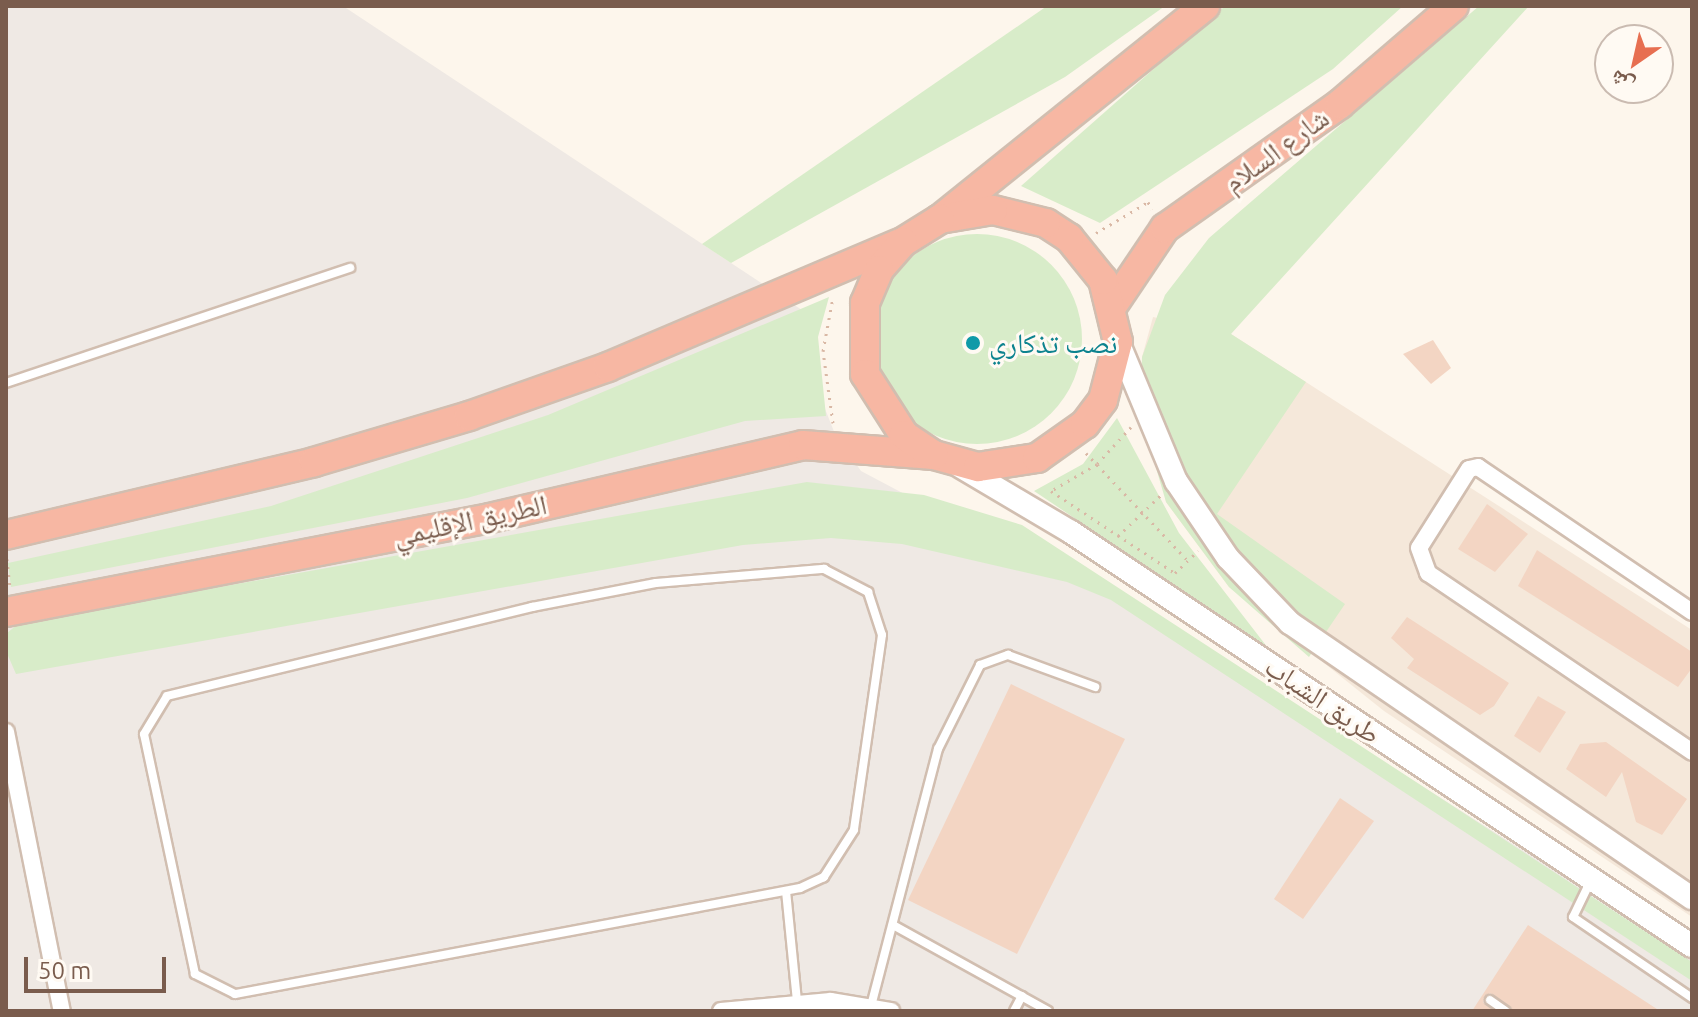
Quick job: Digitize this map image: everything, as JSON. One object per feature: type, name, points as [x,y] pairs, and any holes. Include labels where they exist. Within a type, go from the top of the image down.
[{"type":"highway","points":[[6,535],[314,462],[469,416],[633,357],[903,242],[940,219],[1205,6]]},
{"type":"highway","name":"شارع السلام","points":[[1113,305],[1165,228],[1340,104],[1454,6]]},
{"type":"highway","points":[[903,242],[865,303],[863,363],[880,407],[942,458],[1008,466],[1071,437],[1103,400],[1118,342],[1113,305],[1088,257],[1046,223],[993,210],[940,219]]},
{"type":"highway","name":"الطريق الإقليمي","points":[[9,612],[490,518],[763,451],[841,445],[942,458]]},
{"type":"main road","name":"طريق الشباب","points":[[1118,342],[1155,442],[1202,541],[1323,648],[1692,898]]},
{"type":"main road","name":"طريق الشباب","points":[[942,458],[1100,552],[1692,946]]},
{"type":"street","points":[[1692,612],[1478,467],[1469,469],[1419,548],[1428,573],[1692,752]]},
{"type":"street","points":[[6,732],[62,1011]]},
{"type":"street","points":[[721,1011],[797,1002],[871,1006],[891,1011]]},
{"type":"lane","points":[[6,383],[350,268]]},
{"type":"lane","points":[[837,571],[868,592],[882,624],[854,830],[835,867],[786,891],[225,994],[201,981],[188,959],[147,723],[176,691],[532,607],[656,583],[837,571]]},
{"type":"lane","points":[[871,1006],[938,749],[980,665],[1008,655],[1095,687]]},
{"type":"lane","points":[[1591,879],[1573,917],[1692,998]]},
{"type":"lane","points":[[786,891],[797,1002]]},
{"type":"lane","points":[[893,925],[1048,1011]]},
{"type":"lane","points":[[1014,1011],[1022,996]]},
{"type":"lane","points":[[1490,1000],[1506,1011]]},
{"type":"path","points":[[1087,228],[1094,234],[1148,202],[1165,228]]},
{"type":"path","points":[[825,293],[837,288],[823,373],[841,445]]},
{"type":"path","points":[[1137,438],[1130,425],[1097,464],[1051,491],[1175,573]]},
{"type":"path","points":[[1071,437],[1188,561]]},
{"type":"path","points":[[1158,477],[1172,502]]},
{"type":"path","points":[[1100,552],[1166,491]]},
{"type":"path","points":[[1158,590],[1188,561],[1202,541]]},
{"type":"path","points":[[6,549],[9,612]]},
{"type":"shaded area","points":[[6,6],[343,6],[808,314],[810,371],[835,434],[861,471],[912,498],[1019,531],[1692,957],[1692,1011],[6,1011]]},
{"type":"shaded area","points":[[1153,317],[1231,334],[1692,630],[1692,917],[1384,711],[1229,587],[1166,502],[1142,357]]},
{"type":"green space","points":[[1047,6],[1165,6],[1065,77],[731,263],[702,244]]},
{"type":"green space","points":[[1225,6],[1403,6],[1333,69],[1100,223],[1021,186]]},
{"type":"green space","points":[[1479,6],[1529,6],[1231,334],[1306,382],[1217,514],[1345,604],[1309,657],[1229,587],[1166,502],[1140,413],[1142,357],[1165,295],[1209,238]]},
{"type":"green space","points":[[977,234],[1017,242],[1051,265],[1074,299],[1082,339],[1074,379],[1051,413],[1017,436],[977,444],[937,436],[903,413],[880,379],[872,339],[880,299],[903,265],[937,242]]},
{"type":"green space","points":[[829,297],[818,337],[826,416],[745,421],[467,498],[11,587],[8,563],[271,506],[548,415]]},
{"type":"green space","points":[[1117,418],[1179,533],[1268,648],[1034,491],[1083,464]]},
{"type":"green space","points":[[807,482],[924,495],[1022,525],[1692,962],[1692,981],[1111,600],[1067,582],[902,544],[831,538],[743,545],[16,674],[6,651],[6,634],[19,623]]},
{"type":"building","points":[[1433,340],[1451,368],[1431,384],[1403,354]]},
{"type":"building","points":[[1487,504],[1528,534],[1495,572],[1458,549]]},
{"type":"building","points":[[1537,550],[1692,652],[1692,668],[1678,687],[1518,586]]},
{"type":"building","points":[[1407,617],[1509,683],[1494,706],[1480,715],[1407,668],[1414,659],[1391,638]]},
{"type":"building","points":[[1011,684],[1125,739],[1017,954],[908,900]]},
{"type":"building","points":[[1538,696],[1566,712],[1540,753],[1514,736]]},
{"type":"building","points":[[1606,742],[1687,799],[1662,835],[1636,822],[1622,772],[1606,797],[1566,769],[1580,744]]},
{"type":"building","points":[[1340,798],[1374,821],[1303,919],[1274,899]]},
{"type":"building","points":[[1528,925],[1660,1011],[1513,1011],[1490,993],[1483,1002],[1494,1011],[1472,1011]]},
{"type":"place","name":"نصب تذكاري","points":[[973,343]]}]
